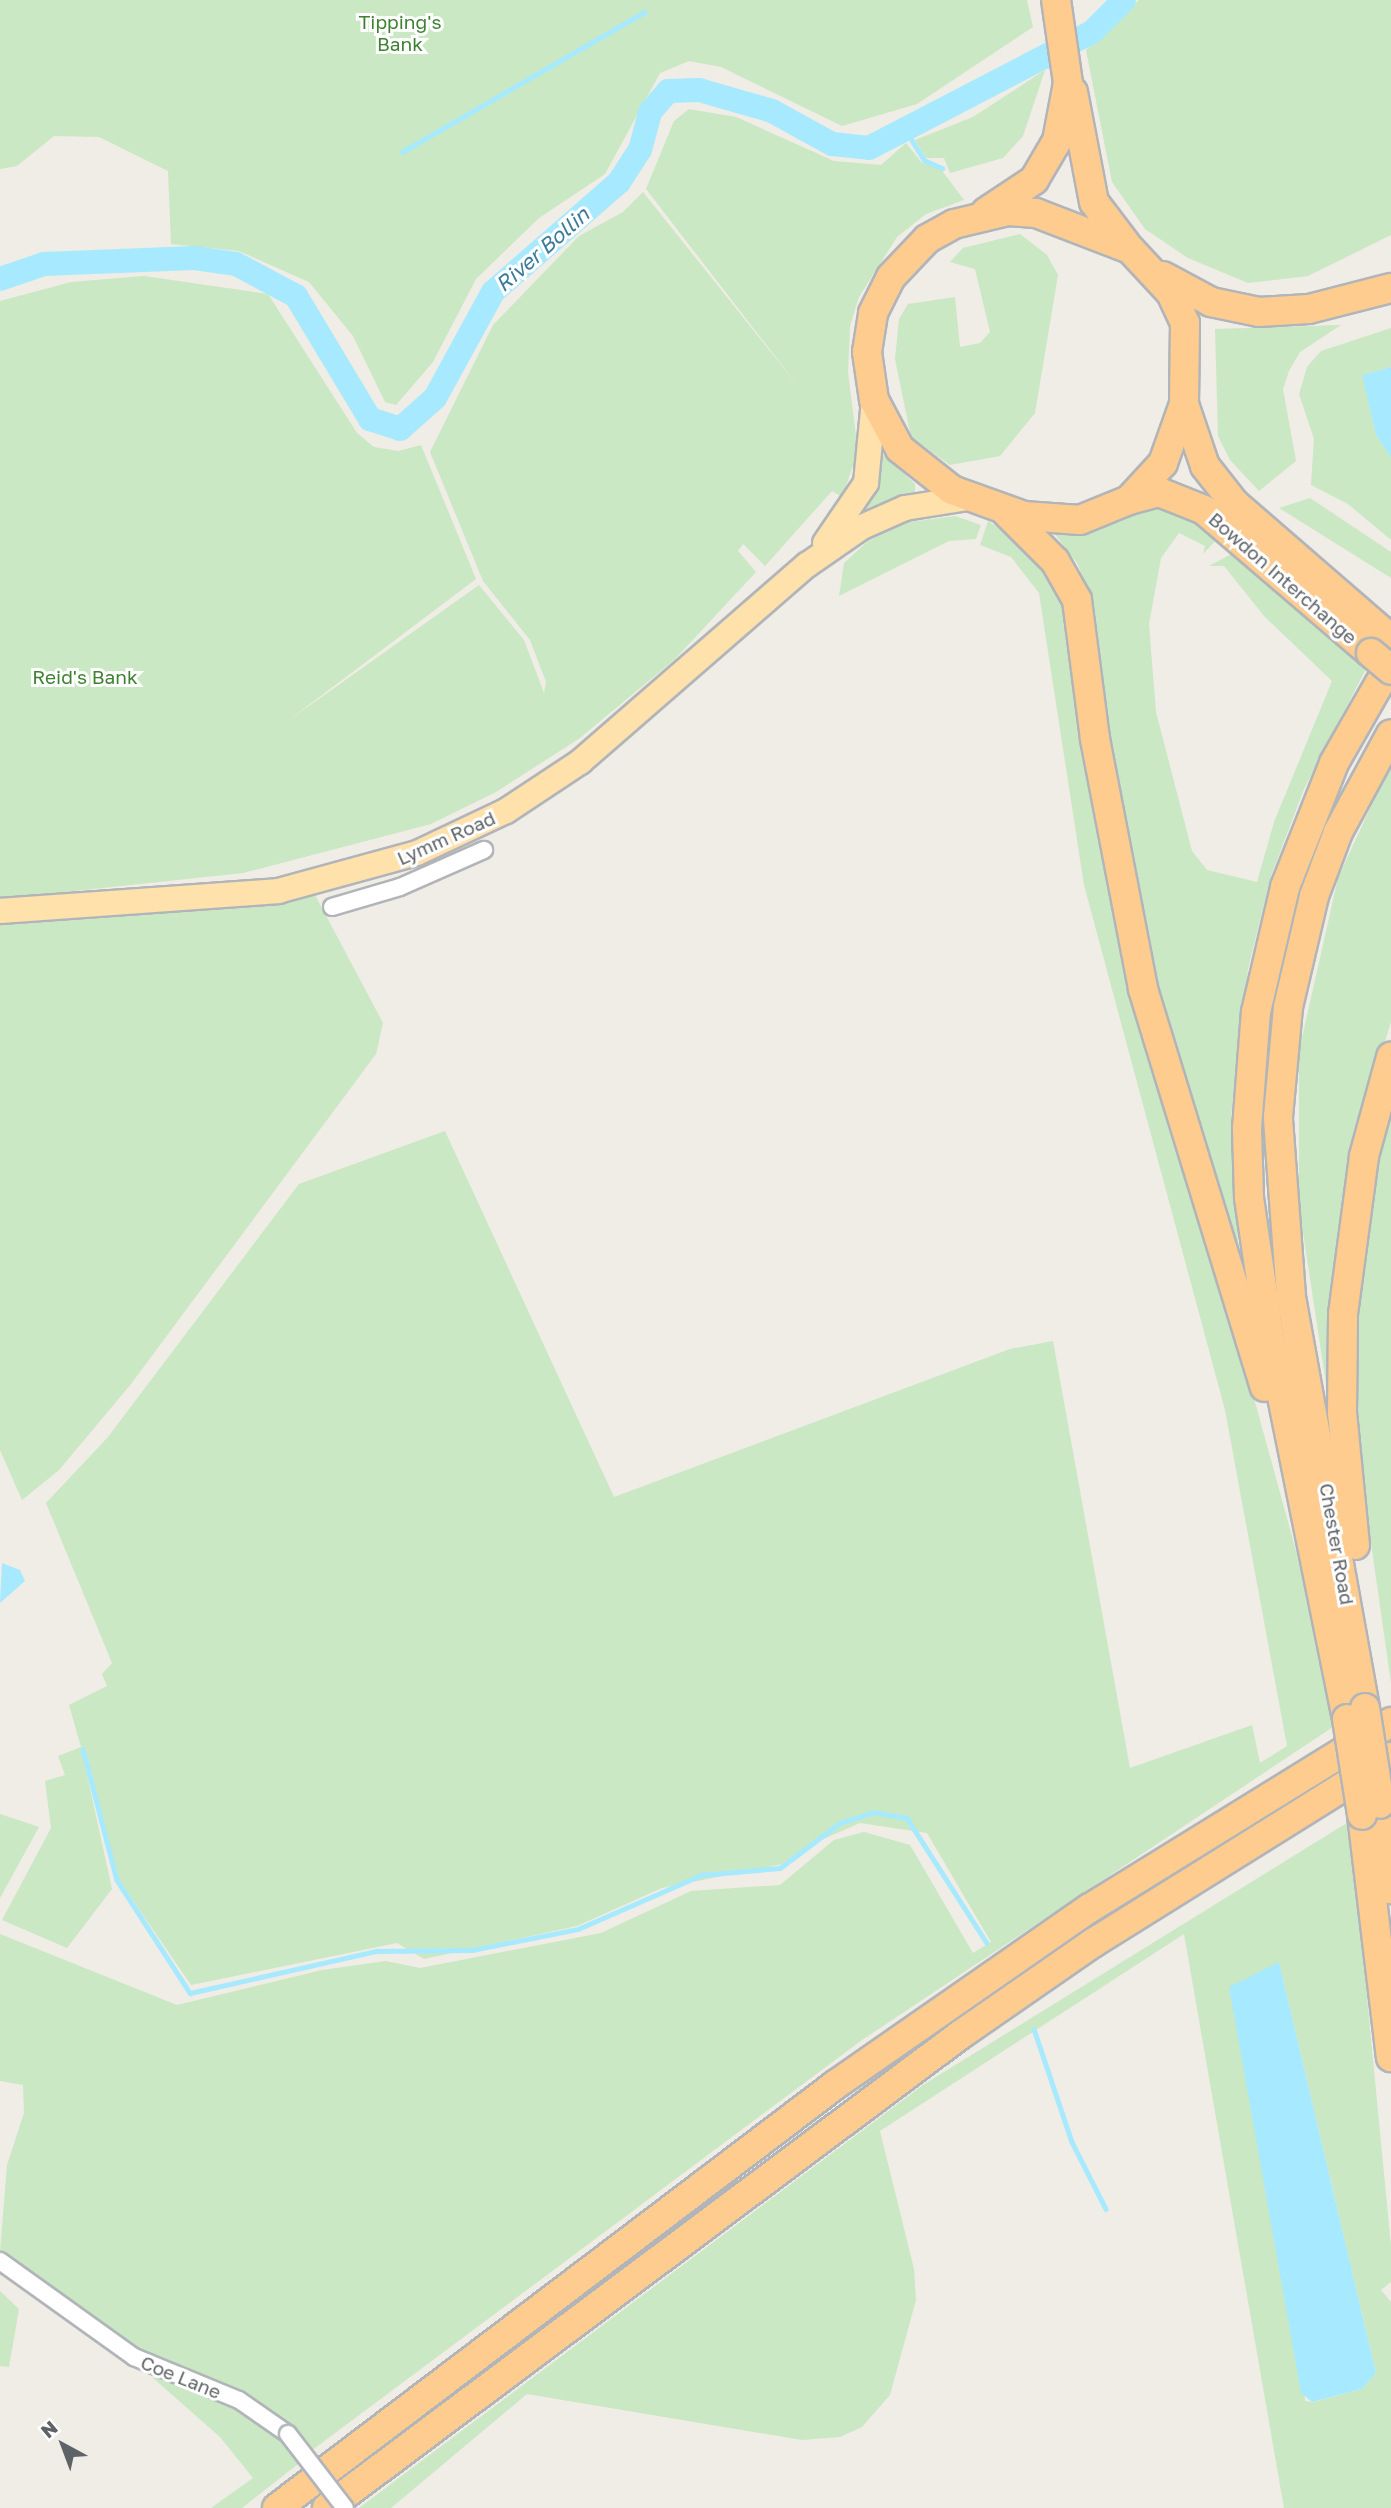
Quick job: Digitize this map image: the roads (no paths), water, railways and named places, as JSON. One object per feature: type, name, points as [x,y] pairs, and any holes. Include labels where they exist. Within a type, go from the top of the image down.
[{"type":"highway","points":[[1057,6],[1068,80],[1077,100],[1094,202],[1130,249],[1154,271],[1211,302],[1259,312],[1308,309],[1391,288]]},
{"type":"highway","points":[[1068,80],[1057,141],[1034,180],[974,217],[915,248],[881,295],[867,352],[874,400],[909,459],[968,498],[1004,510],[1060,522],[1100,514],[1129,499],[1163,463],[1184,404],[1185,323],[1154,271]]},
{"type":"highway","points":[[974,217],[1036,213],[1130,249]]},
{"type":"highway","name":"Bowdon Interchange","points":[[1184,404],[1199,453],[1226,494],[1386,652]]},
{"type":"highway","name":"Bowdon Interchange","points":[[1129,499],[1159,492],[1204,510],[1386,652]]},
{"type":"highway","points":[[1004,510],[1055,561],[1077,600],[1097,752],[1143,989],[1251,1347],[1291,1436]]},
{"type":"highway","points":[[1291,1436],[1249,1197],[1256,1012],[1282,900],[1311,817],[1386,652]]},
{"type":"highway","name":"Chester Road","points":[[1391,734],[1338,832],[1314,896],[1281,1064],[1280,1199],[1295,1318],[1371,1712],[1391,2057]]},
{"type":"highway","points":[[327,2508],[960,2035],[1093,1943],[1391,1758],[1371,1712],[1345,1471],[1340,1367],[1354,1210],[1391,1057]]},
{"type":"highway","name":"Chester Road","points":[[1291,1436],[1371,1712]]},
{"type":"highway","points":[[277,2508],[835,2085],[1371,1712]]},
{"type":"highway","points":[[960,2035],[1378,1800]]},
{"type":"highway","name":"Chester Road","points":[[1378,1800],[1391,1889]]},
{"type":"main road","name":"Lymm Road","points":[[807,565],[866,483],[874,400]]},
{"type":"main road","name":"Lymm Road","points":[[0,911],[278,891],[428,848],[506,811],[580,762],[807,565],[893,512],[968,498]]},
{"type":"street","points":[[332,906],[400,887],[484,850]]},
{"type":"street","name":"Coe Lane","points":[[0,2261],[134,2357],[239,2400],[288,2434],[345,2508]]},
{"type":"water","points":[[1391,367],[1391,458],[1376,435],[1362,375]]},
{"type":"water","points":[[2,1563],[20,1570],[25,1581],[0,1603]]},
{"type":"water","points":[[1279,1962],[1376,2373],[1362,2389],[1312,2402],[1301,2393],[1229,1987]]},
{"type":"waterway","name":"River Bollin","points":[[0,279],[44,264],[194,258],[236,264],[296,296],[370,419],[400,429],[435,398],[493,292],[619,182],[640,150],[650,112],[668,91],[699,90],[772,111],[832,144],[869,148],[1092,32],[1124,0]]},
{"type":"waterway","points":[[402,152],[644,12]]},
{"type":"waterway","points":[[905,129],[924,160],[942,168]]},
{"type":"waterway","points":[[83,1749],[117,1880],[190,1993],[376,1951],[472,1950],[578,1929],[701,1875],[780,1868],[840,1823],[873,1812],[907,1818],[987,1943]]},
{"type":"waterway","points":[[1034,2029],[1072,2142],[1106,2209]]},
{"type":"park label","name":"Tipping's Bank","points":[[400,33]]},
{"type":"park label","name":"Reid's Bank","points":[[85,677]]}]
